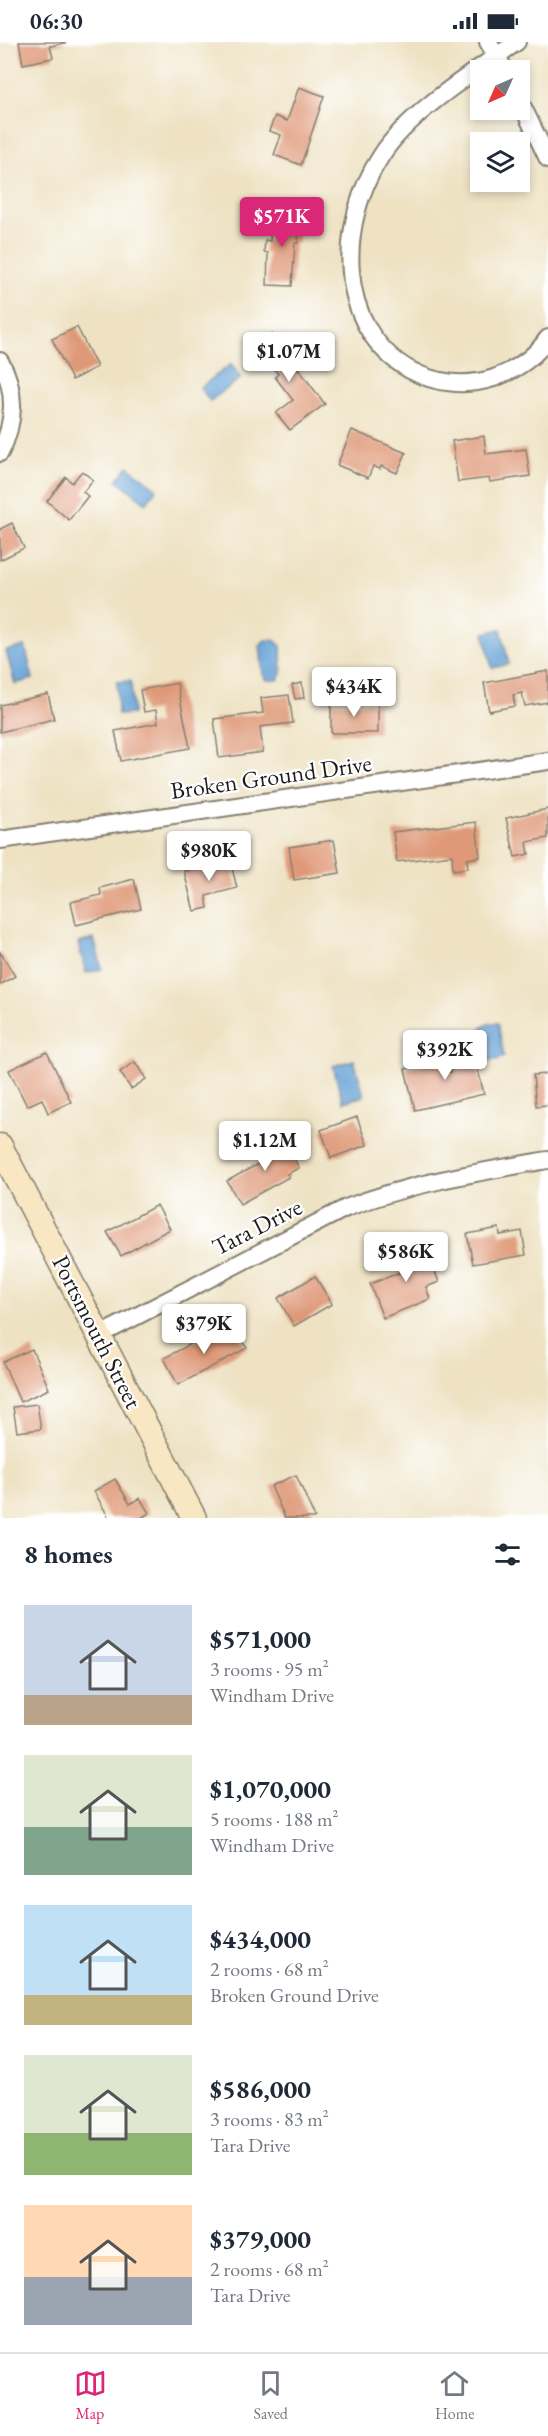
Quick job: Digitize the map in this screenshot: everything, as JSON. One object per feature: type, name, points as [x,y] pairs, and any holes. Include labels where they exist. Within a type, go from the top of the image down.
[{"type":"street","points":[[517,42],[427,108],[382,154],[365,183],[355,216],[350,255],[353,291],[362,318],[382,349],[400,364],[419,375],[441,381],[463,383],[486,381],[507,373],[526,362],[548,338]]},
{"type":"street","points":[[529,120],[548,159]]},
{"type":"street","points":[[0,361],[10,385],[13,403],[7,440],[0,453]]},
{"type":"street","name":"Broken Ground Drive","points":[[0,840],[548,761]]},
{"type":"street","name":"Portsmouth Street","points":[[0,1146],[194,1518]]},
{"type":"street","name":"Tara Drive","points":[[100,1335],[346,1208],[375,1196],[445,1178],[548,1160]]},
{"type":"water","points":[[231,364],[241,378],[210,401],[200,388]]},
{"type":"water","points":[[128,466],[157,489],[146,503],[117,480]]},
{"type":"water","points":[[501,629],[509,664],[492,668],[484,633]]},
{"type":"water","points":[[265,640],[274,640],[281,646],[282,673],[278,680],[267,680],[263,675],[260,645]]},
{"type":"water","points":[[25,646],[33,679],[15,684],[6,651]]},
{"type":"water","points":[[131,681],[133,714],[118,715],[117,682]]},
{"type":"water","points":[[94,939],[102,969],[86,973],[78,943]]},
{"type":"water","points":[[490,1023],[498,1023],[504,1057],[497,1060],[488,1060],[481,1028]]},
{"type":"water","points":[[354,1060],[364,1096],[343,1102],[333,1066]]},
{"type":"building","points":[[19,42],[65,43],[50,46],[53,58],[23,64]]},
{"type":"building","points":[[299,87],[324,96],[301,165],[274,155],[281,135],[269,131],[275,116],[287,121]]},
{"type":"building","points":[[272,212],[300,213],[292,286],[267,285],[268,253],[264,252],[265,240],[270,241]]},
{"type":"building","points":[[77,327],[97,367],[72,380],[52,339]]},
{"type":"building","points":[[272,334],[325,404],[290,430],[276,413],[293,400],[275,377],[278,374],[272,366],[266,370],[251,350]]},
{"type":"building","points":[[352,430],[406,453],[397,473],[381,466],[380,469],[373,466],[368,478],[337,465]]},
{"type":"building","points":[[484,436],[486,454],[526,449],[530,476],[490,482],[489,478],[458,482],[452,441]]},
{"type":"building","points":[[82,471],[93,480],[83,492],[88,496],[69,520],[47,501],[66,477],[72,483]]},
{"type":"building","points":[[12,523],[24,548],[0,560],[0,529]]},
{"type":"building","points":[[548,671],[548,702],[525,706],[522,693],[513,695],[515,706],[489,711],[484,683]]},
{"type":"building","points":[[177,683],[190,748],[121,761],[115,731],[158,723],[156,710],[144,712],[140,690]]},
{"type":"building","points":[[302,683],[304,698],[295,699],[292,685]]},
{"type":"building","points":[[48,694],[54,719],[0,732],[0,705]]},
{"type":"building","points":[[289,695],[293,723],[260,727],[263,752],[219,758],[214,719],[263,713],[261,698]]},
{"type":"building","points":[[331,703],[378,703],[378,733],[331,733]]},
{"type":"building","points":[[548,809],[548,838],[527,842],[529,854],[515,857],[506,818]]},
{"type":"building","points":[[476,822],[480,857],[467,859],[468,868],[453,870],[452,855],[397,862],[393,832]]},
{"type":"building","points":[[334,840],[340,873],[294,880],[289,847]]},
{"type":"building","points":[[230,860],[237,888],[206,896],[208,908],[194,911],[184,871]]},
{"type":"building","points":[[134,879],[141,909],[76,925],[71,902],[101,895],[100,888]]},
{"type":"building","points":[[0,952],[15,976],[0,985]]},
{"type":"building","points":[[473,1051],[484,1094],[415,1110],[405,1069],[443,1060],[446,1073],[451,1072],[447,1056]]},
{"type":"building","points":[[47,1052],[71,1102],[48,1113],[42,1099],[27,1106],[9,1070]]},
{"type":"building","points":[[135,1062],[146,1079],[131,1089],[120,1072]]},
{"type":"building","points":[[548,1074],[548,1105],[536,1106],[533,1075]]},
{"type":"building","points":[[357,1117],[367,1145],[331,1158],[321,1130]]},
{"type":"building","points":[[283,1138],[299,1168],[287,1174],[289,1177],[240,1204],[227,1181],[262,1162],[256,1152]]},
{"type":"building","points":[[157,1205],[170,1229],[121,1256],[107,1232]]},
{"type":"building","points":[[499,1228],[500,1235],[522,1231],[526,1255],[473,1264],[467,1234]]},
{"type":"building","points":[[425,1246],[439,1282],[426,1287],[430,1299],[383,1318],[370,1284],[401,1272],[395,1258]]},
{"type":"building","points":[[315,1276],[332,1304],[294,1326],[278,1298]]},
{"type":"building","points":[[236,1328],[247,1348],[178,1385],[164,1358],[204,1337],[206,1340],[217,1335],[218,1337]]},
{"type":"building","points":[[32,1349],[49,1389],[20,1402],[3,1362]]},
{"type":"building","points":[[37,1404],[41,1429],[17,1432],[13,1407]]},
{"type":"building","points":[[296,1475],[315,1518],[285,1518],[271,1486]]},
{"type":"building","points":[[115,1479],[130,1504],[140,1498],[149,1513],[141,1518],[109,1518],[94,1491]]}]
